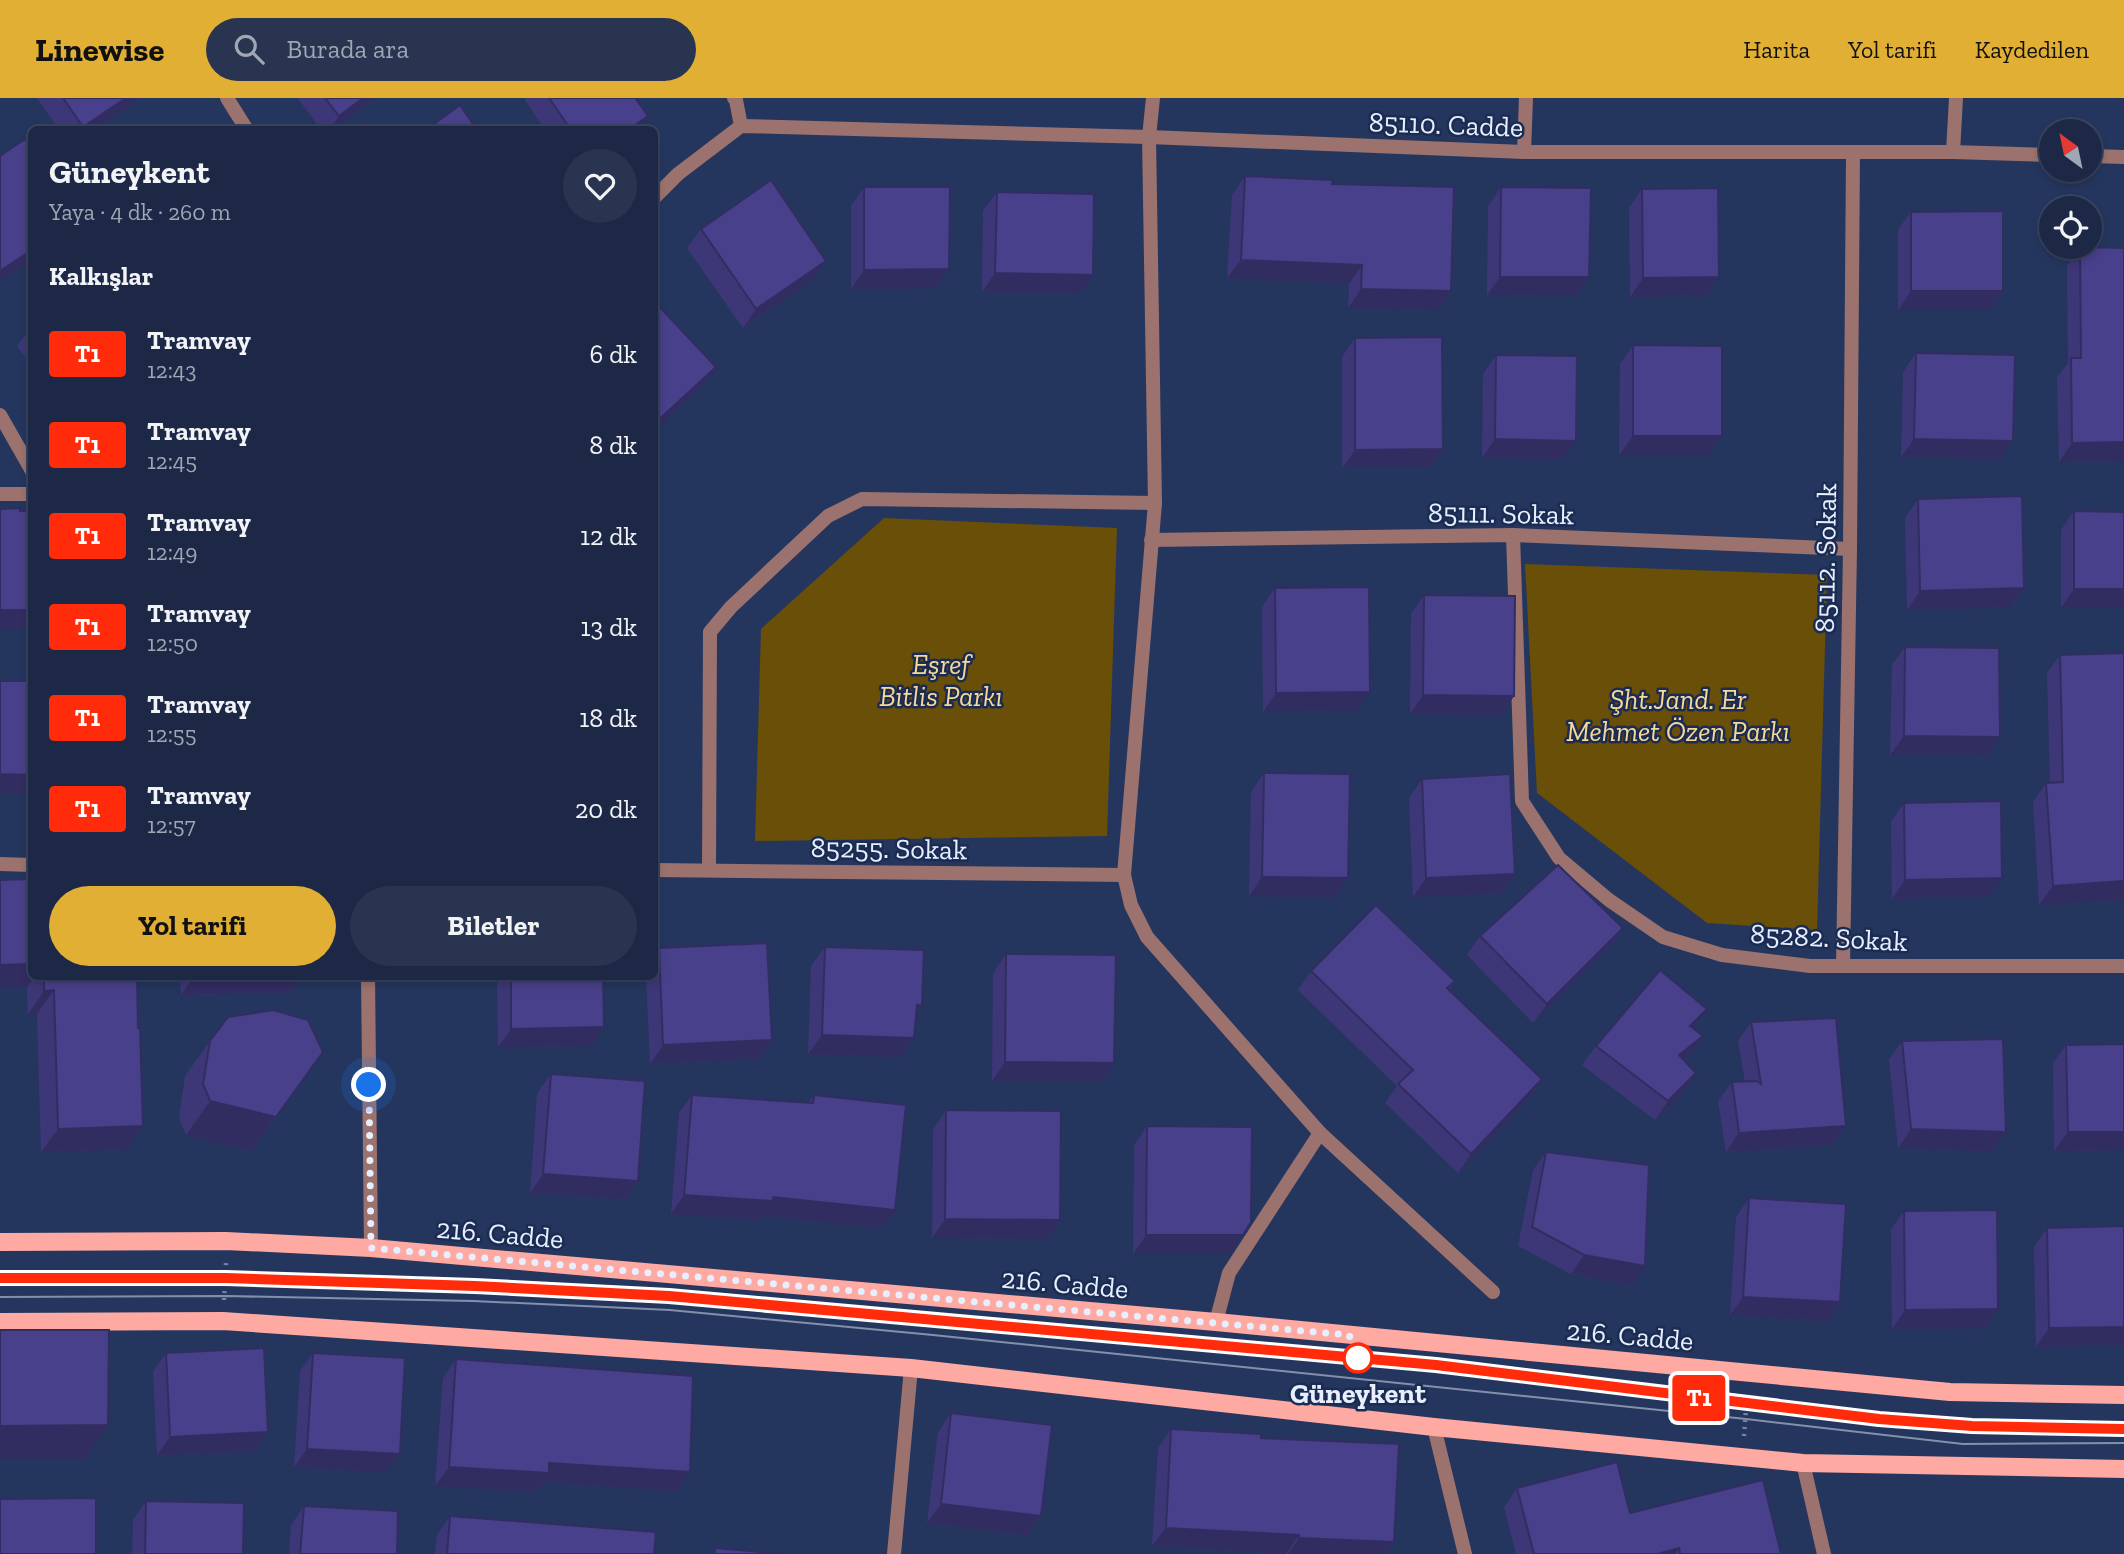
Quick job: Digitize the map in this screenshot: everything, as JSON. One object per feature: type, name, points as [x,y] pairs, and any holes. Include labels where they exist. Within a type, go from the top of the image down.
[{"type":"main road","name":"216. Cadde","points":[[0,1242],[226,1241],[371,1248],[1216,1322],[1950,1392],[2124,1395]]},
{"type":"main road","points":[[0,1322],[223,1321],[911,1368],[1434,1427],[1803,1463],[2124,1468]]},
{"type":"street","points":[[227,98],[244,126]]},
{"type":"street","points":[[658,194],[678,174],[741,126],[734,98]]},
{"type":"street","points":[[1153,98],[1149,137],[1155,503],[1124,875],[1131,905],[1147,937],[1320,1133],[1493,1292]]},
{"type":"street","points":[[1524,152],[1526,98]]},
{"type":"street","points":[[1953,152],[1956,98]]},
{"type":"street","name":"85110. Cadde","points":[[741,126],[1149,137],[1524,152],[1953,152],[2039,155]]},
{"type":"street","name":"85112. Sokak","points":[[1843,966],[1853,152]]},
{"type":"street","points":[[2102,156],[2124,157]]},
{"type":"street","points":[[0,415],[28,464]]},
{"type":"street","points":[[0,494],[28,494]]},
{"type":"street","points":[[709,870],[710,632],[731,607],[828,516],[862,499],[1155,503]]},
{"type":"street","name":"85111. Sokak","points":[[1151,540],[1513,535],[1850,549]]},
{"type":"street","name":"85282. Sokak","points":[[1513,535],[1522,801],[1559,858],[1609,900],[1663,937],[1722,955],[1810,966],[2124,966]]},
{"type":"street","points":[[0,864],[28,865]]},
{"type":"street","name":"85255. Sokak","points":[[658,870],[1124,875]]},
{"type":"street","points":[[368,980],[371,1248]]},
{"type":"street","points":[[1216,1322],[1229,1273],[1320,1133]]},
{"type":"street","points":[[894,1554],[911,1368]]},
{"type":"street","points":[[1434,1427],[1465,1554]]},
{"type":"street","points":[[1803,1463],[1824,1554]]},
{"type":"path","points":[[223,1321],[226,1241]]},
{"type":"path","points":[[1743,1458],[1749,1373]]},
{"type":"green space","name":"Eşref Bitlis Parkı","points":[[884,518],[1117,528],[1107,836],[755,841],[761,629]]},
{"type":"green space","name":"Şht.Jand. Er Mehmet Özen Parkı","points":[[1525,564],[1827,575],[1817,930],[1707,923],[1537,793]]},
{"type":"building","points":[[63,98],[126,98],[84,126]]},
{"type":"building","points":[[325,98],[363,98],[339,116]]},
{"type":"building","points":[[549,98],[635,98],[648,116],[634,126],[568,126]]},
{"type":"building","points":[[460,105],[474,126],[431,126]]},
{"type":"building","points":[[25,139],[28,143],[28,253],[0,271],[0,156]]},
{"type":"building","points":[[1245,176],[1333,180],[1332,184],[1454,187],[1451,291],[1361,289],[1362,265],[1241,260]]},
{"type":"building","points":[[771,180],[826,261],[756,309],[701,229]]},
{"type":"building","points":[[864,187],[950,187],[949,269],[864,270]]},
{"type":"building","points":[[1501,187],[1591,188],[1589,277],[1500,277]]},
{"type":"building","points":[[1718,188],[1719,277],[1643,278],[1642,189]]},
{"type":"building","points":[[997,192],[1094,194],[1093,275],[995,273]]},
{"type":"building","points":[[2003,211],[2003,291],[1911,291],[1911,212]]},
{"type":"building","points":[[2102,248],[2124,248],[2124,442],[2072,443],[2071,358],[2081,358],[2080,259],[2102,259]]},
{"type":"building","points":[[658,305],[716,367],[658,420]]},
{"type":"building","points":[[1442,337],[1443,449],[1355,450],[1355,338]]},
{"type":"building","points":[[1633,345],[1722,346],[1722,436],[1633,436]]},
{"type":"building","points":[[1916,353],[2015,355],[2013,441],[1914,439]]},
{"type":"building","points":[[1496,355],[1577,356],[1576,441],[1495,439]]},
{"type":"building","points":[[2022,496],[2024,588],[1920,591],[1918,499]]},
{"type":"building","points":[[20,508],[20,511],[28,511],[28,610],[0,610],[0,509]]},
{"type":"building","points":[[2074,511],[2124,512],[2124,589],[2074,589]]},
{"type":"building","points":[[1369,587],[1370,692],[1276,693],[1275,588]]},
{"type":"building","points":[[1424,595],[1515,596],[1514,696],[1423,695]]},
{"type":"building","points":[[1905,647],[1999,648],[2000,737],[1904,736]]},
{"type":"building","points":[[2124,653],[2124,881],[2053,886],[2046,783],[2063,782],[2060,655]]},
{"type":"building","points":[[0,681],[28,681],[28,775],[0,774]]},
{"type":"building","points":[[1264,773],[1350,774],[1348,878],[1262,877]]},
{"type":"building","points":[[1510,774],[1515,874],[1426,878],[1422,779]]},
{"type":"building","points":[[2001,801],[2002,878],[1905,880],[1904,803]]},
{"type":"building","points":[[1558,865],[1623,928],[1547,1004],[1480,936]]},
{"type":"building","points":[[28,879],[28,964],[0,965],[0,880]]},
{"type":"building","points":[[1376,905],[1455,981],[1447,988],[1542,1079],[1471,1154],[1398,1084],[1413,1070],[1311,971]]},
{"type":"building","points":[[767,943],[772,1040],[663,1045],[659,948]]},
{"type":"building","points":[[825,947],[924,950],[922,1006],[917,1005],[914,1038],[822,1035]]},
{"type":"building","points":[[1006,954],[1116,955],[1114,1063],[1005,1062]]},
{"type":"building","points":[[1660,970],[1707,1009],[1690,1026],[1703,1036],[1679,1055],[1696,1073],[1668,1101],[1596,1046]]},
{"type":"building","points":[[44,980],[137,980],[143,1126],[58,1129],[54,990],[44,991]]},
{"type":"building","points":[[511,980],[603,980],[604,1027],[511,1029]]},
{"type":"building","points":[[273,1010],[308,1020],[323,1052],[276,1117],[210,1101],[203,1084],[210,1041],[228,1017]]},
{"type":"building","points":[[1836,1018],[1846,1126],[1739,1133],[1732,1082],[1757,1081],[1761,1084],[1751,1022]]},
{"type":"building","points":[[2003,1039],[2006,1132],[1911,1129],[1902,1041]]},
{"type":"building","points":[[2124,1044],[2124,1132],[2068,1132],[2066,1045]]},
{"type":"building","points":[[551,1074],[645,1081],[638,1181],[543,1174]]},
{"type":"building","points":[[692,1095],[813,1103],[814,1095],[906,1105],[895,1210],[773,1197],[773,1201],[684,1195]]},
{"type":"building","points":[[946,1110],[1061,1111],[1060,1220],[945,1219]]},
{"type":"building","points":[[1147,1126],[1252,1127],[1251,1222],[1243,1235],[1146,1235]]},
{"type":"building","points":[[1546,1152],[1649,1165],[1645,1266],[1584,1255],[1532,1227]]},
{"type":"building","points":[[1749,1198],[1846,1204],[1840,1302],[1743,1297]]},
{"type":"building","points":[[1997,1210],[1998,1309],[1905,1310],[1904,1211]]},
{"type":"building","points":[[2124,1226],[2124,1327],[2049,1328],[2047,1228]]},
{"type":"building","points":[[0,1330],[109,1330],[108,1425],[0,1426]]},
{"type":"building","points":[[264,1348],[268,1432],[170,1437],[166,1353]]},
{"type":"building","points":[[313,1353],[405,1358],[400,1454],[307,1449]]},
{"type":"building","points":[[456,1359],[693,1376],[690,1472],[549,1463],[549,1473],[449,1467]]},
{"type":"building","points":[[951,1413],[1052,1425],[1041,1516],[941,1504]]},
{"type":"building","points":[[1171,1429],[1261,1434],[1261,1438],[1399,1444],[1394,1542],[1166,1528]]},
{"type":"building","points":[[1617,1462],[1630,1513],[1763,1480],[1781,1554],[1680,1554],[1679,1548],[1658,1554],[1534,1554],[1517,1488]]},
{"type":"building","points":[[96,1498],[96,1554],[0,1554],[0,1499]]},
{"type":"building","points":[[146,1501],[244,1503],[243,1554],[145,1554]]},
{"type":"building","points":[[304,1506],[398,1511],[397,1554],[300,1554]]},
{"type":"building","points":[[450,1516],[656,1532],[654,1554],[447,1554]]},
{"type":"building","points":[[715,1548],[784,1554],[715,1554]]},
{"type":"tram line","points":[[0,1278],[226,1278],[475,1286],[669,1296],[1436,1365],[1879,1419],[1972,1426],[2124,1429]]},
{"type":"tram line","name":"T1","points":[[0,1278],[226,1278],[475,1286],[669,1296],[1436,1365],[1879,1419],[1972,1426],[2124,1429]]},
{"type":"tram line","points":[[0,1297],[225,1296],[473,1301],[670,1310],[1746,1419],[1963,1444],[2124,1443]]},
{"type":"place","name":"Güneykent","points":[[1358,1358]]},
{"type":"route","points":[[369,1085],[371,1248],[1349,1335],[1358,1358]]}]
